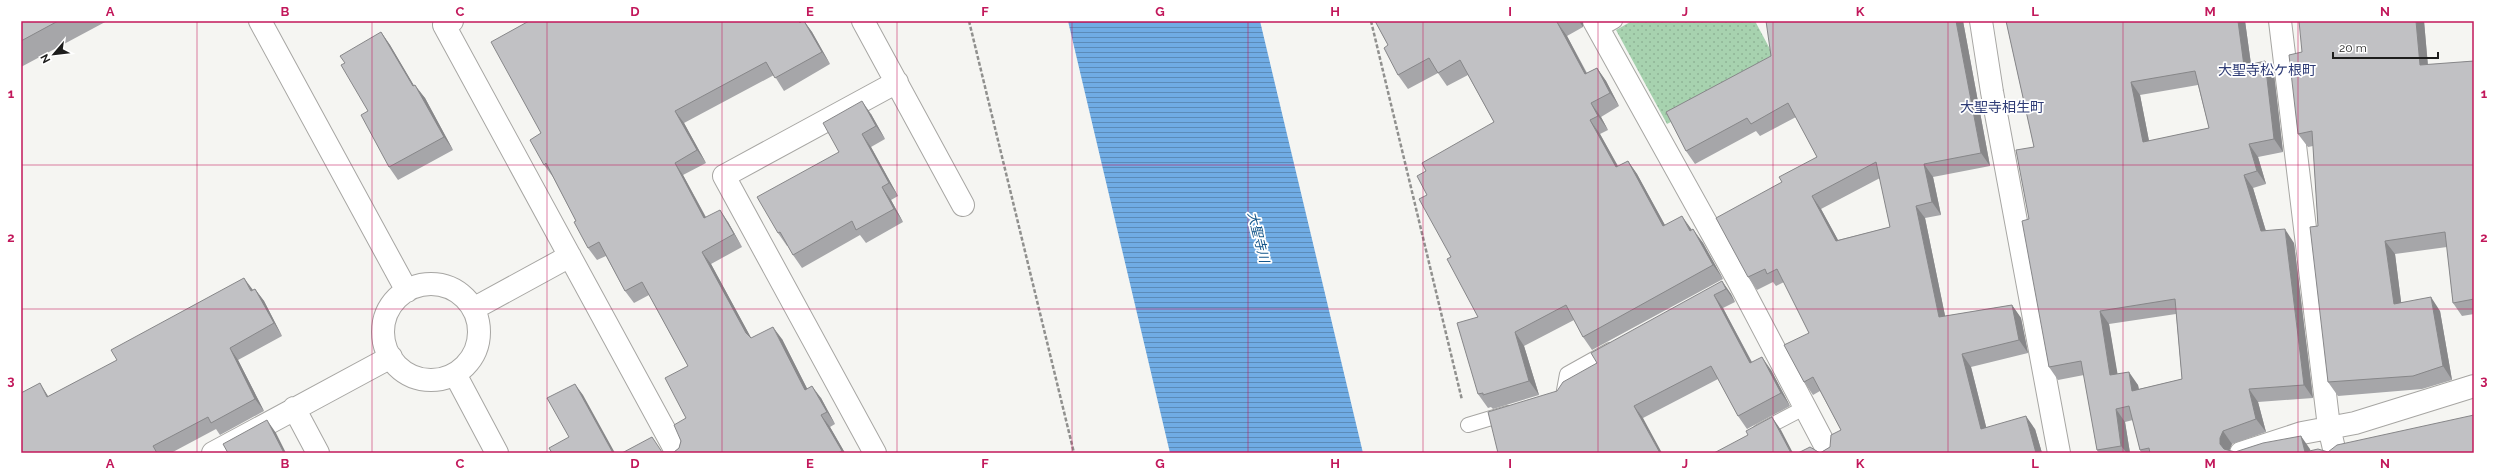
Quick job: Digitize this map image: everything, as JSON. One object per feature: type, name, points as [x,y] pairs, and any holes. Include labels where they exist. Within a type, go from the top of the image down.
[{"type":"street","points":[[260,21],[407,290]]},
{"type":"street","points":[[452,21],[444,25],[677,453]]},
{"type":"street","points":[[863,21],[963,205]]},
{"type":"street","points":[[1981,21],[1992,92],[2059,453]]},
{"type":"street","points":[[2280,21],[2329,427],[2335,453]]},
{"type":"street","points":[[1603,24],[1731,284],[1829,453]]},
{"type":"street","points":[[875,453],[724,176],[897,82]]},
{"type":"street","points":[[473,309],[570,256]]},
{"type":"street","points":[[420,285],[443,287],[463,297],[473,309],[478,323],[479,338],[474,352],[466,365],[455,374],[439,380],[423,380],[407,373],[394,363],[383,332],[386,316],[394,302],[407,290],[420,285]]},
{"type":"street","points":[[213,453],[391,356]]},
{"type":"street","points":[[455,374],[497,453]]},
{"type":"street","points":[[2241,453],[2329,427],[2355,423],[2474,386]]},
{"type":"street","points":[[294,408],[318,453]]},
{"type":"lane","points":[[1549,401],[1564,396],[1567,374],[1622,344]]},
{"type":"lane","points":[[1745,439],[1804,408]]},
{"type":"lane","points":[[1468,425],[1521,409]]},
{"type":"path","points":[[969,21],[1074,453]]},
{"type":"path","points":[[1371,21],[1468,425]]},
{"type":"green space","points":[[1632,21],[1755,21],[1779,66],[1667,124],[1616,30]]},
{"type":"water","name":"大聖寺川","points":[[1068,21],[1260,21],[1363,453],[1170,453]]},
{"type":"building","points":[[21,21],[58,21],[21,41]]},
{"type":"building","points":[[529,21],[799,21],[800,23],[804,21],[822,52],[775,78],[766,62],[675,111],[697,150],[675,163],[704,218],[720,210],[734,234],[702,252],[746,333],[751,338],[773,327],[805,390],[812,386],[827,412],[821,415],[842,451],[838,453],[622,453],[652,437],[662,452],[674,452],[679,448],[681,441],[674,425],[686,418],[665,378],[688,366],[642,282],[625,291],[599,242],[588,248],[574,222],[576,221],[546,163],[544,165],[530,140],[541,133],[491,42]]},
{"type":"building","points":[[1375,21],[1559,21],[1557,22],[1585,74],[1597,68],[1610,93],[1591,103],[1598,116],[1590,120],[1616,167],[1628,161],[1663,226],[1682,216],[1690,231],[1693,229],[1713,265],[1583,337],[1566,305],[1515,332],[1529,381],[1483,395],[1483,393],[1478,394],[1457,323],[1478,317],[1447,259],[1451,257],[1419,199],[1427,195],[1417,176],[1426,171],[1422,163],[1494,122],[1460,60],[1438,73],[1429,58],[1398,75],[1384,48],[1388,45]]},
{"type":"building","points":[[1766,21],[1956,21],[1981,153],[1924,164],[1932,202],[1916,206],[1939,317],[2012,305],[2019,340],[1962,354],[1981,429],[2026,416],[2036,453],[1820,453],[1830,447],[1831,435],[1841,430],[1813,377],[1804,382],[1784,345],[1809,333],[1777,269],[1767,274],[1765,269],[1748,277],[1716,218],[1782,182],[1779,177],[1817,157],[1788,103],[1751,124],[1747,118],[1686,151],[1666,112],[1771,56]],"holes":[[[1876,162],[1890,227],[1836,241],[1812,196]]]},
{"type":"building","points":[[2006,21],[2238,21],[2244,66],[2265,61],[2274,139],[2249,144],[2257,171],[2244,175],[2261,231],[2285,229],[2304,385],[2249,389],[2256,419],[2223,431],[2220,438],[2220,444],[2224,449],[2235,452],[2263,443],[2301,436],[2305,452],[2318,449],[2328,452],[2337,445],[2474,415],[2474,453],[2150,453],[2149,448],[2140,450],[2129,406],[2116,409],[2121,446],[2097,450],[2081,361],[2049,367],[2022,221],[2029,219],[2016,150],[2034,147]],"holes":[[[2195,71],[2209,128],[2143,142],[2131,82]],[[2175,299],[2182,379],[2132,391],[2129,372],[2110,375],[2100,311]]]},
{"type":"building","points":[[2299,21],[2416,21],[2420,65],[2474,61],[2474,299],[2453,303],[2445,232],[2385,241],[2394,304],[2431,297],[2443,366],[2413,376],[2328,382],[2310,227],[2318,226],[2312,131],[2298,134],[2289,55],[2302,52]]},
{"type":"building","points":[[381,32],[413,86],[415,85],[444,137],[389,167],[361,115],[368,111],[341,65],[345,63],[340,56]]},
{"type":"building","points":[[862,101],[876,126],[862,134],[889,183],[882,187],[894,209],[856,230],[852,221],[793,255],[757,197],[839,152],[823,123]]},
{"type":"building","points":[[244,278],[251,291],[255,289],[274,323],[230,348],[255,399],[211,423],[208,417],[153,446],[157,453],[21,453],[21,393],[40,383],[47,397],[117,360],[111,350]]},
{"type":"building","points":[[1722,281],[1726,289],[1714,295],[1750,363],[1762,357],[1781,393],[1738,416],[1711,366],[1634,406],[1660,453],[1498,453],[1488,412],[1557,391],[1563,382],[1597,363],[1591,353]]},
{"type":"building","points":[[575,384],[613,453],[552,453],[549,448],[569,437],[547,398]]},
{"type":"building","points":[[1772,417],[1791,453],[1714,453],[1748,435],[1746,431]]},
{"type":"building","points":[[267,420],[284,453],[228,453],[223,444]]},
{"type":"building","points":[[1810,447],[1820,453],[1798,453]]},
{"type":"district","name":"大聖寺松ケ根町","points":[[2267,70]]},
{"type":"district","name":"大聖寺相生町","points":[[2002,107]]}]
